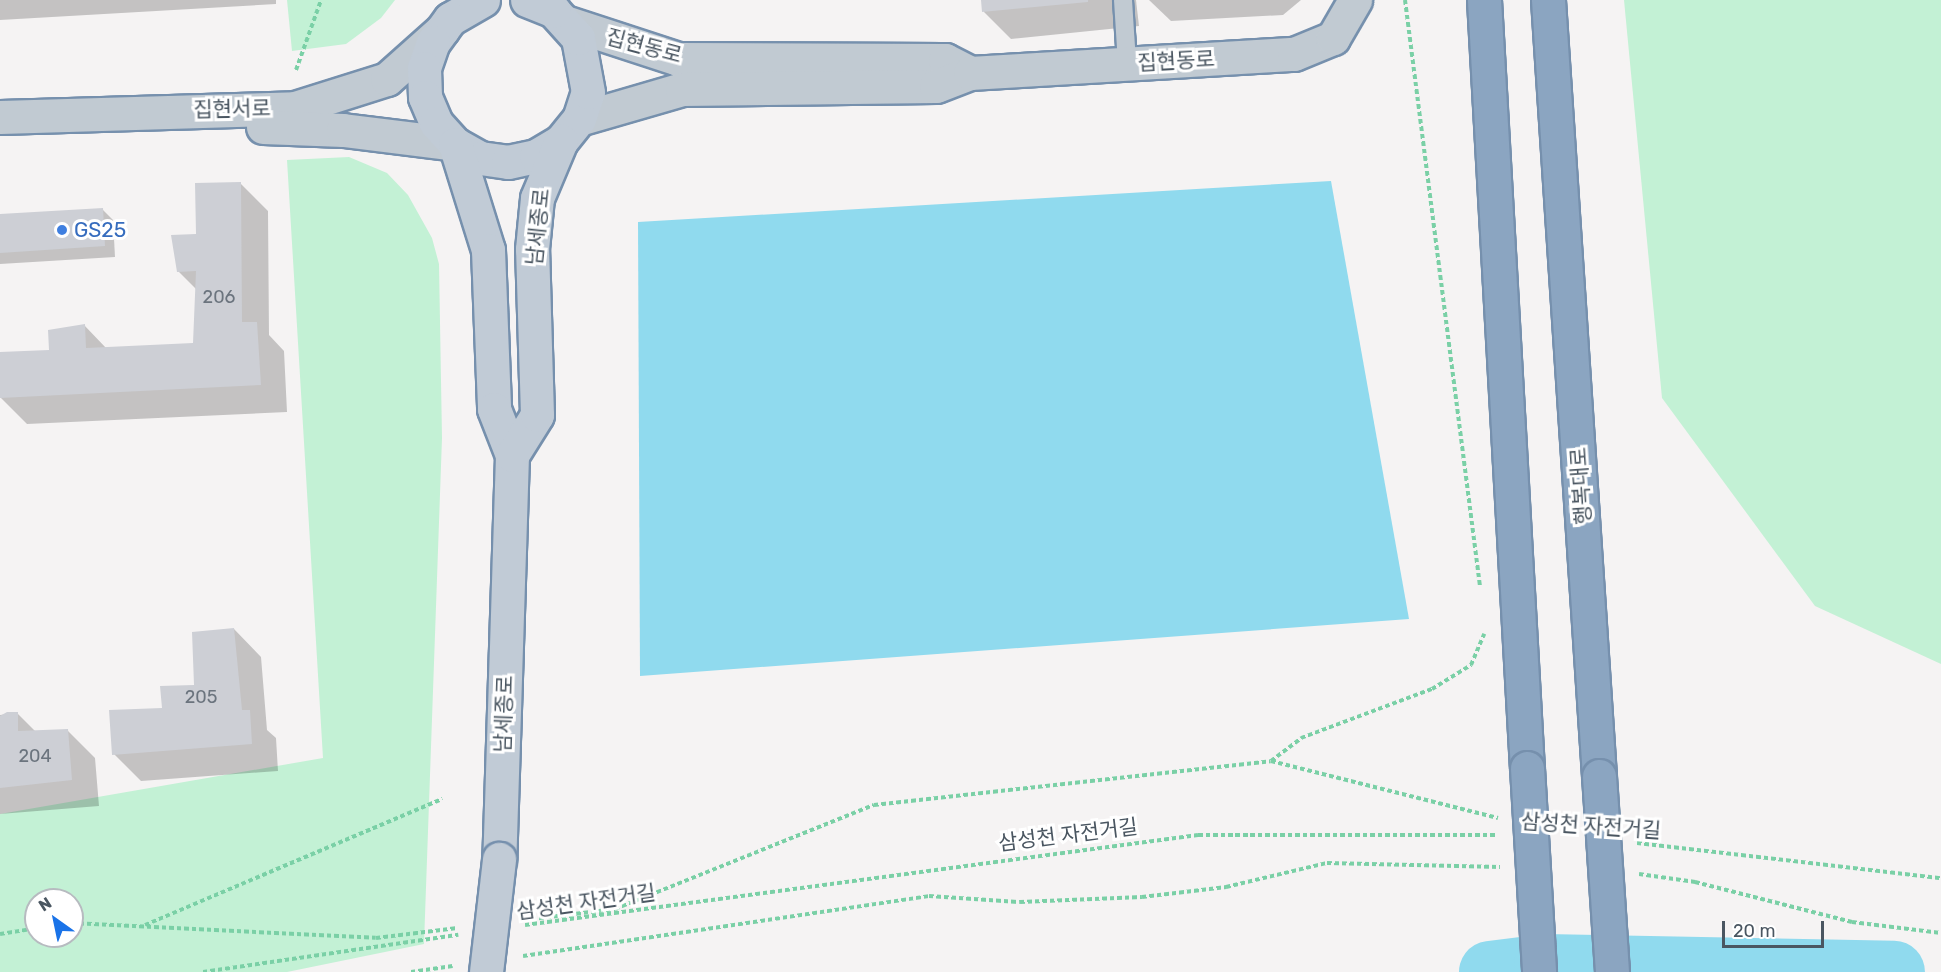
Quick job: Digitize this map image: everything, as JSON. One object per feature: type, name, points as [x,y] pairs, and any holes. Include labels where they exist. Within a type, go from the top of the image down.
[{"type":"highway","points":[[1484,0],[1539,972]]},
{"type":"highway","name":"행복대로","points":[[1548,0],[1612,972]]},
{"type":"street","points":[[483,0],[450,16],[424,68],[425,97],[436,123],[455,144],[480,158],[508,162],[536,156],[570,130]]},
{"type":"street","name":"집현동로","points":[[570,130],[682,89],[936,86],[969,73],[1294,54],[1333,38],[1355,0]]},
{"type":"street","name":"집현동로","points":[[550,9],[678,59],[945,60],[969,73]]},
{"type":"street","name":"남세종로","points":[[513,455],[537,415],[532,249],[537,198],[570,130],[589,74],[586,55],[550,9]]},
{"type":"street","name":"집현서로","points":[[0,117],[295,108],[387,79],[450,16]]},
{"type":"street","name":"집현서로","points":[[0,139],[283,126],[455,144]]},
{"type":"street","name":"남세종로","points":[[455,144],[488,250],[494,409],[513,455],[499,860],[488,965]]},
{"type":"lane","points":[[1123,0],[1127,63]]},
{"type":"path","points":[[296,70],[321,0]]},
{"type":"path","points":[[1405,0],[1481,595]]},
{"type":"path","points":[[1270,761],[1301,738],[1432,689],[1470,665],[1486,631]]},
{"type":"path","points":[[874,805],[1270,761],[1509,821]]},
{"type":"path","points":[[141,926],[441,799]]},
{"type":"path","name":"삼성천 자전거길","points":[[518,926],[1198,835],[1506,835]]},
{"type":"path","name":"삼성천 자전거길","points":[[1632,843],[1941,878]]},
{"type":"path","points":[[411,972],[488,965],[929,896],[1020,902],[1142,897],[1226,887],[1327,863],[1511,868]]},
{"type":"path","points":[[1629,874],[1685,880],[1852,922],[1941,933]]},
{"type":"path","points":[[0,934],[24,930]]},
{"type":"path","points":[[203,972],[471,933]]},
{"type":"green space","points":[[287,0],[395,0],[381,18],[346,44],[292,51]]},
{"type":"green space","points":[[1624,0],[1941,0],[1941,664],[1815,606],[1662,398]]},
{"type":"green space","points":[[349,157],[387,173],[408,195],[432,238],[439,264],[442,438],[424,944],[287,972],[0,972],[0,814],[323,758],[287,160]]},
{"type":"water","points":[[1331,181],[1409,619],[640,676],[638,222]]},
{"type":"building","points":[[981,0],[1088,0],[1088,2],[982,12]]},
{"type":"building","points":[[241,182],[242,322],[257,322],[261,385],[0,398],[0,352],[49,350],[48,330],[85,324],[86,348],[193,343],[196,271],[177,272],[171,235],[196,234],[195,183]]},
{"type":"building","points":[[103,208],[105,246],[0,253],[0,214]]},
{"type":"building","points":[[234,628],[242,710],[250,710],[252,744],[112,755],[109,710],[162,708],[160,686],[194,685],[192,632]]},
{"type":"building","points":[[7,712],[18,712],[18,731],[68,729],[72,780],[0,788],[0,716]]},
{"type":"waterway","points":[[1490,972],[1545,965],[1894,972]]},
{"type":"place","name":"GS25","points":[[62,230]]}]
